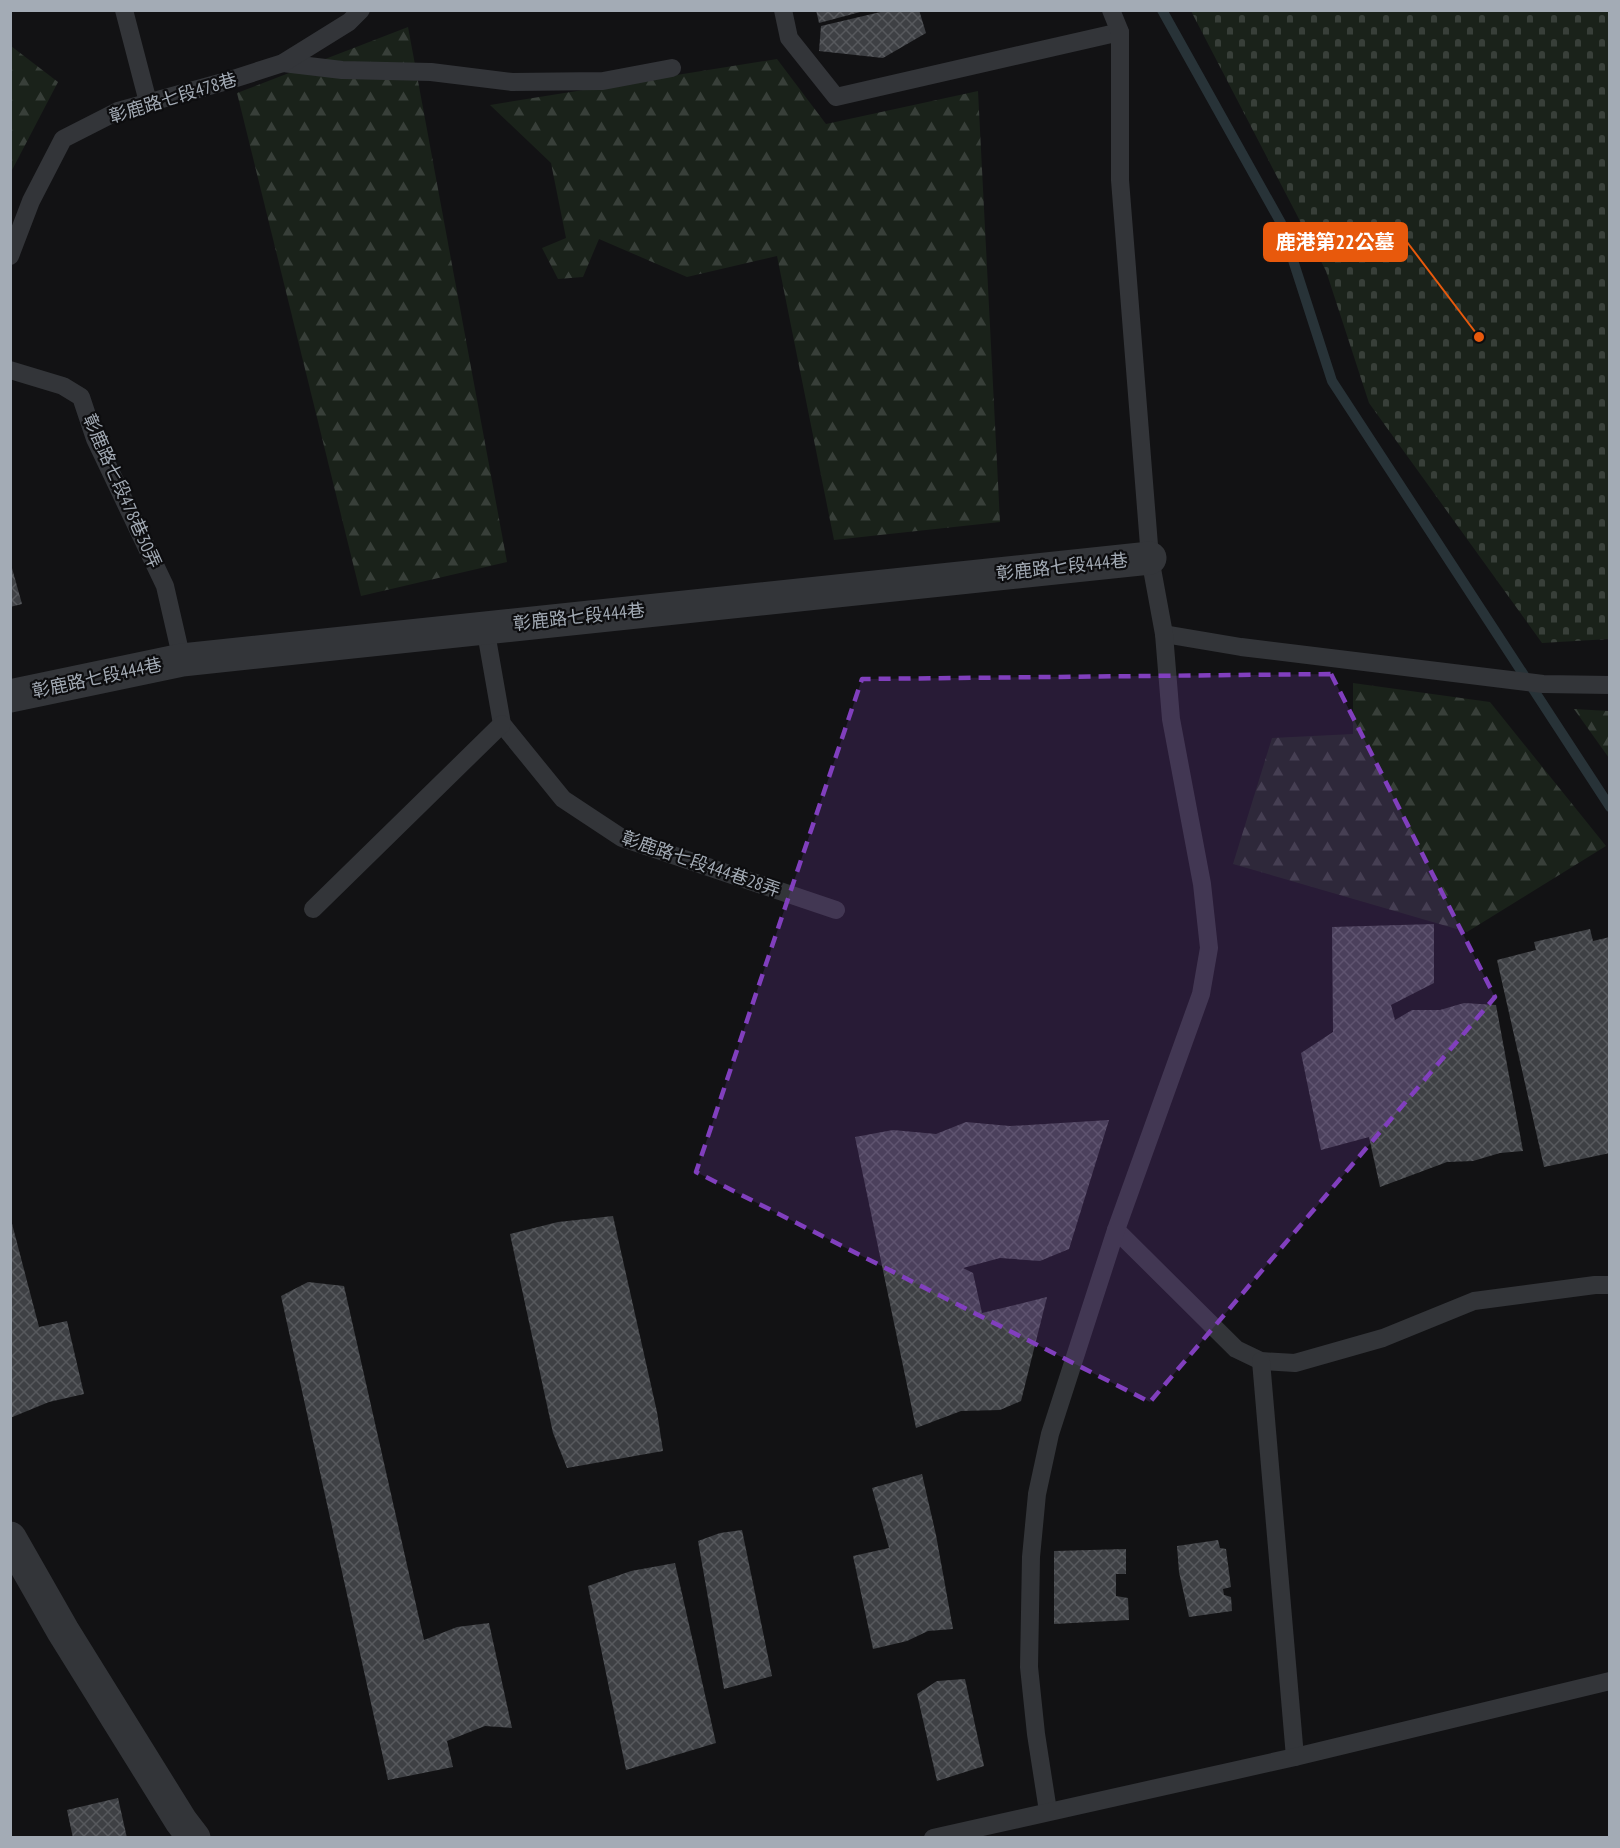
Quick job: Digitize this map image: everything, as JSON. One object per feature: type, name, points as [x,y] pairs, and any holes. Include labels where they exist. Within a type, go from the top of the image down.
[{"type":"street","name":"彰鹿路七段444巷","points":[[10,696],[182,660],[1150,558]]},
{"type":"street","points":[[10,1538],[63,1631],[181,1821],[194,1838]]},
{"type":"lane","points":[[124,10],[148,102]]},
{"type":"lane","name":"彰鹿路七段478巷","points":[[10,256],[31,201],[63,139],[118,111],[228,81],[283,63],[349,22],[361,10]]},
{"type":"lane","points":[[783,10],[789,38],[836,97],[1120,32]]},
{"type":"lane","points":[[1048,1811],[1036,1734],[1029,1667],[1031,1557],[1037,1494],[1050,1434],[1116,1230],[1201,994],[1209,948],[1202,884],[1171,719],[1164,634],[1150,558],[1120,180],[1120,32],[1111,10]]},
{"type":"lane","points":[[283,63],[342,70],[431,72],[512,82],[603,81],[672,68]]},
{"type":"lane","name":"彰鹿路七段478巷30弄","points":[[10,370],[63,386],[81,397],[95,439],[165,586],[182,660]]},
{"type":"lane","name":"彰鹿路七段444巷28弄","points":[[485,627],[502,724],[562,799],[622,838],[836,910]]},
{"type":"lane","points":[[1164,634],[1241,647],[1543,684],[1610,685]]},
{"type":"lane","points":[[313,909],[502,724]]},
{"type":"lane","points":[[1116,1230],[1236,1349],[1261,1361],[1295,1363],[1317,1357],[1383,1338],[1474,1301],[1595,1285],[1610,1286]]},
{"type":"lane","points":[[1261,1361],[1295,1757]]},
{"type":"lane","points":[[933,1838],[1295,1757],[1610,1681]]},
{"type":"highlighted area","points":[[1331,674],[1495,997],[1150,1402],[696,1172],[862,679]]},
{"type":"green space","points":[[1191,11],[1609,11],[1609,639],[1542,643],[1369,403],[1326,271]]},
{"type":"green space","points":[[408,27],[507,562],[361,596],[237,93]]},
{"type":"green space","points":[[11,46],[58,82],[11,172]]},
{"type":"green space","points":[[777,59],[826,124],[978,91],[1000,522],[834,540],[777,256],[687,277],[599,239],[583,277],[558,279],[542,248],[566,238],[551,163],[490,105]]},
{"type":"green space","points":[[1353,683],[1490,702],[1606,846],[1467,932],[1233,864],[1272,738],[1353,734]]},
{"type":"green space","points":[[1574,709],[1609,711],[1609,758]]},
{"type":"building","points":[[816,10],[864,10],[864,11],[819,23]]},
{"type":"building","points":[[889,10],[919,10],[926,33],[883,58],[819,51],[821,26]]},
{"type":"building","points":[[10,561],[22,604],[10,607]]},
{"type":"building","points":[[1434,924],[1434,983],[1391,1005],[1395,1020],[1412,1010],[1440,1010],[1464,1003],[1496,1005],[1523,1151],[1500,1153],[1473,1161],[1447,1162],[1380,1187],[1369,1137],[1321,1150],[1301,1053],[1333,1032],[1332,927]]},
{"type":"building","points":[[1590,929],[1593,941],[1610,937],[1610,1153],[1544,1167],[1497,960],[1536,950],[1534,942]]},
{"type":"building","points":[[1109,1120],[1069,1249],[1040,1261],[1000,1258],[963,1268],[973,1273],[982,1313],[1047,1297],[1021,1401],[1000,1410],[961,1411],[916,1428],[855,1137],[893,1130],[936,1134],[966,1122],[1010,1126]]},
{"type":"building","points":[[10,1216],[39,1327],[67,1321],[84,1394],[49,1402],[10,1418]]},
{"type":"building","points":[[613,1216],[657,1412],[663,1451],[567,1468],[553,1433],[510,1234],[558,1222]]},
{"type":"building","points":[[308,1282],[344,1286],[424,1640],[457,1627],[489,1623],[512,1728],[485,1726],[447,1741],[453,1767],[388,1780],[281,1296]]},
{"type":"building","points":[[922,1474],[953,1629],[928,1631],[907,1641],[873,1649],[853,1556],[889,1548],[872,1488]]},
{"type":"building","points":[[742,1530],[772,1676],[724,1689],[698,1541],[720,1533]]},
{"type":"building","points":[[1218,1540],[1220,1548],[1226,1549],[1231,1587],[1223,1589],[1224,1595],[1231,1597],[1232,1611],[1189,1617],[1179,1572],[1177,1546]]},
{"type":"building","points":[[1126,1549],[1126,1574],[1116,1574],[1116,1596],[1128,1598],[1129,1620],[1054,1624],[1054,1551]]},
{"type":"building","points":[[675,1563],[716,1743],[626,1770],[588,1586],[631,1571]]},
{"type":"building","points":[[965,1679],[984,1766],[937,1781],[917,1694],[937,1681]]},
{"type":"building","points":[[118,1798],[127,1838],[73,1838],[67,1810]]},
{"type":"waterway","points":[[1162,10],[1281,223],[1332,381],[1610,807]]},
{"type":"place","name":"鹿港第22公墓","points":[[1479,337]]}]
